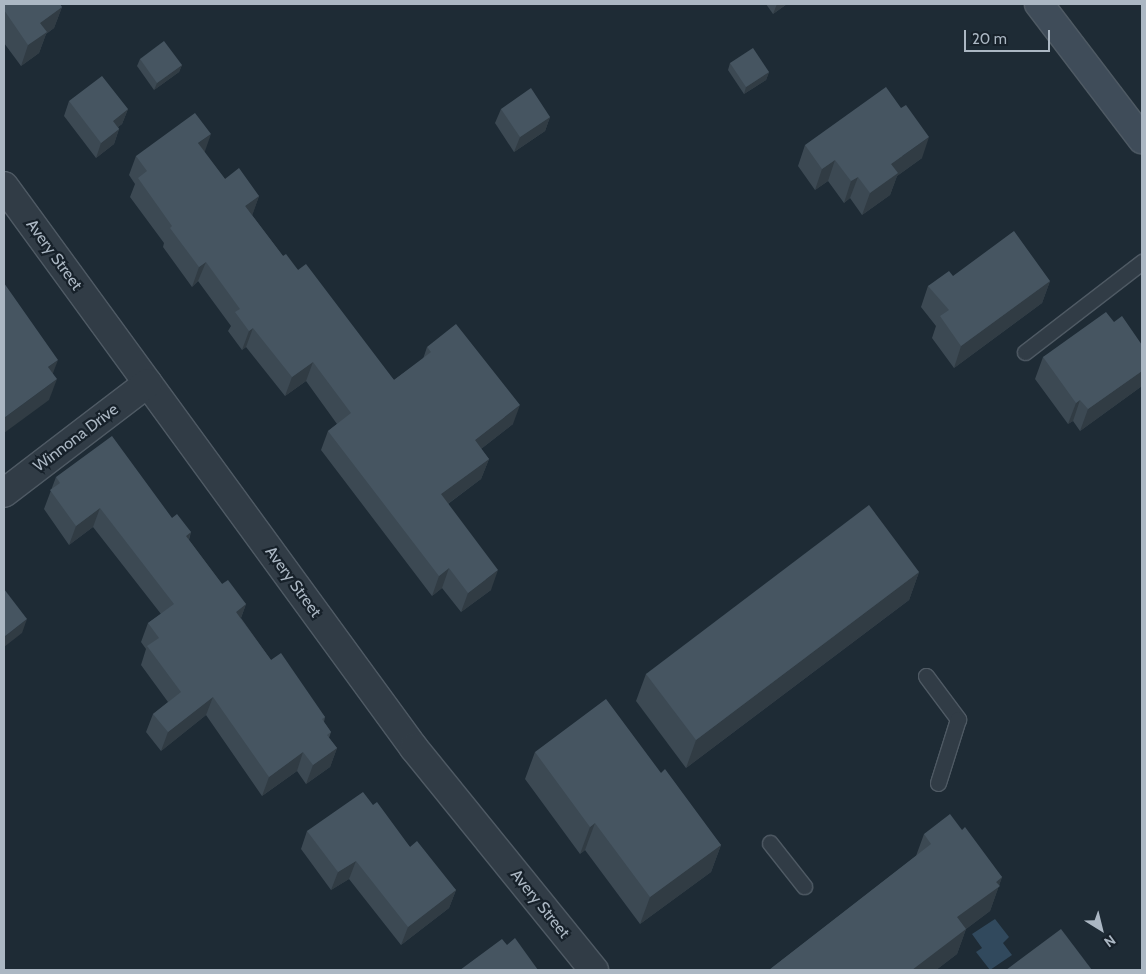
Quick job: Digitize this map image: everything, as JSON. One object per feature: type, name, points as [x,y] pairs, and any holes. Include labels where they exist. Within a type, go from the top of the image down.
[{"type":"main road","points":[[1039,4],[1142,139]]},
{"type":"street","name":"Avery Street","points":[[4,186],[414,748],[594,970]]},
{"type":"street","name":"Winnona Drive","points":[[4,493],[148,383]]},
{"type":"lane","points":[[1024,352],[1142,262]]},
{"type":"lane","points":[[926,676],[958,719],[938,783]]},
{"type":"lane","points":[[770,843],[804,886]]},
{"type":"water","points":[[995,919],[1009,937],[1003,943],[1012,955],[990,970],[976,952],[982,948],[972,934]]},
{"type":"building","points":[[4,4],[60,4],[62,7],[40,23],[47,32],[28,45],[4,10]]},
{"type":"building","points":[[164,41],[182,65],[157,83],[140,59]]},
{"type":"building","points":[[753,48],[769,72],[746,87],[730,63]]},
{"type":"building","points":[[102,76],[128,109],[113,121],[119,129],[101,143],[69,101]]},
{"type":"building","points":[[886,87],[901,108],[906,105],[929,137],[891,164],[898,173],[870,193],[858,177],[851,181],[835,160],[822,169],[805,145]]},
{"type":"building","points":[[531,88],[550,117],[520,137],[501,109]]},
{"type":"building","points":[[195,113],[211,134],[198,143],[225,179],[239,168],[259,196],[245,206],[283,256],[286,254],[298,270],[306,264],[394,380],[431,352],[427,347],[456,324],[520,405],[475,440],[489,459],[441,494],[498,570],[468,593],[449,568],[439,576],[328,431],[351,413],[313,362],[292,377],[253,328],[249,331],[235,312],[240,309],[206,262],[199,267],[170,228],[172,226],[138,178],[147,171],[136,156]]},
{"type":"building","points":[[1014,231],[1050,281],[961,346],[940,316],[949,310],[928,286],[949,271],[953,276]]},
{"type":"building","points":[[4,283],[58,360],[48,367],[57,379],[4,418]]},
{"type":"building","points":[[1106,312],[1114,322],[1122,316],[1142,345],[1142,371],[1088,409],[1080,400],[1076,403],[1043,357]]},
{"type":"building","points":[[112,436],[172,518],[177,514],[191,532],[186,536],[222,584],[228,580],[246,604],[236,612],[271,660],[281,653],[325,717],[322,719],[331,732],[327,735],[337,748],[313,765],[303,752],[269,777],[213,697],[168,732],[153,714],[181,692],[147,646],[159,638],[148,623],[174,604],[100,508],[76,526],[50,490],[60,483],[56,477]]},
{"type":"building","points":[[869,505],[919,572],[696,740],[646,674]]},
{"type":"building","points":[[4,589],[27,619],[4,637]]},
{"type":"building","points":[[606,699],[661,773],[665,769],[721,845],[650,897],[595,823],[590,827],[535,752]]},
{"type":"building","points":[[363,792],[373,805],[377,802],[410,847],[417,841],[456,890],[408,927],[356,861],[338,872],[307,831]]},
{"type":"building","points":[[950,814],[962,830],[965,827],[1002,877],[996,882],[1000,886],[957,917],[966,929],[912,970],[769,970],[931,844],[924,834]]},
{"type":"building","points":[[1061,929],[1092,970],[1006,970]]},
{"type":"building","points":[[515,938],[538,970],[460,970],[502,939],[507,945]]}]
